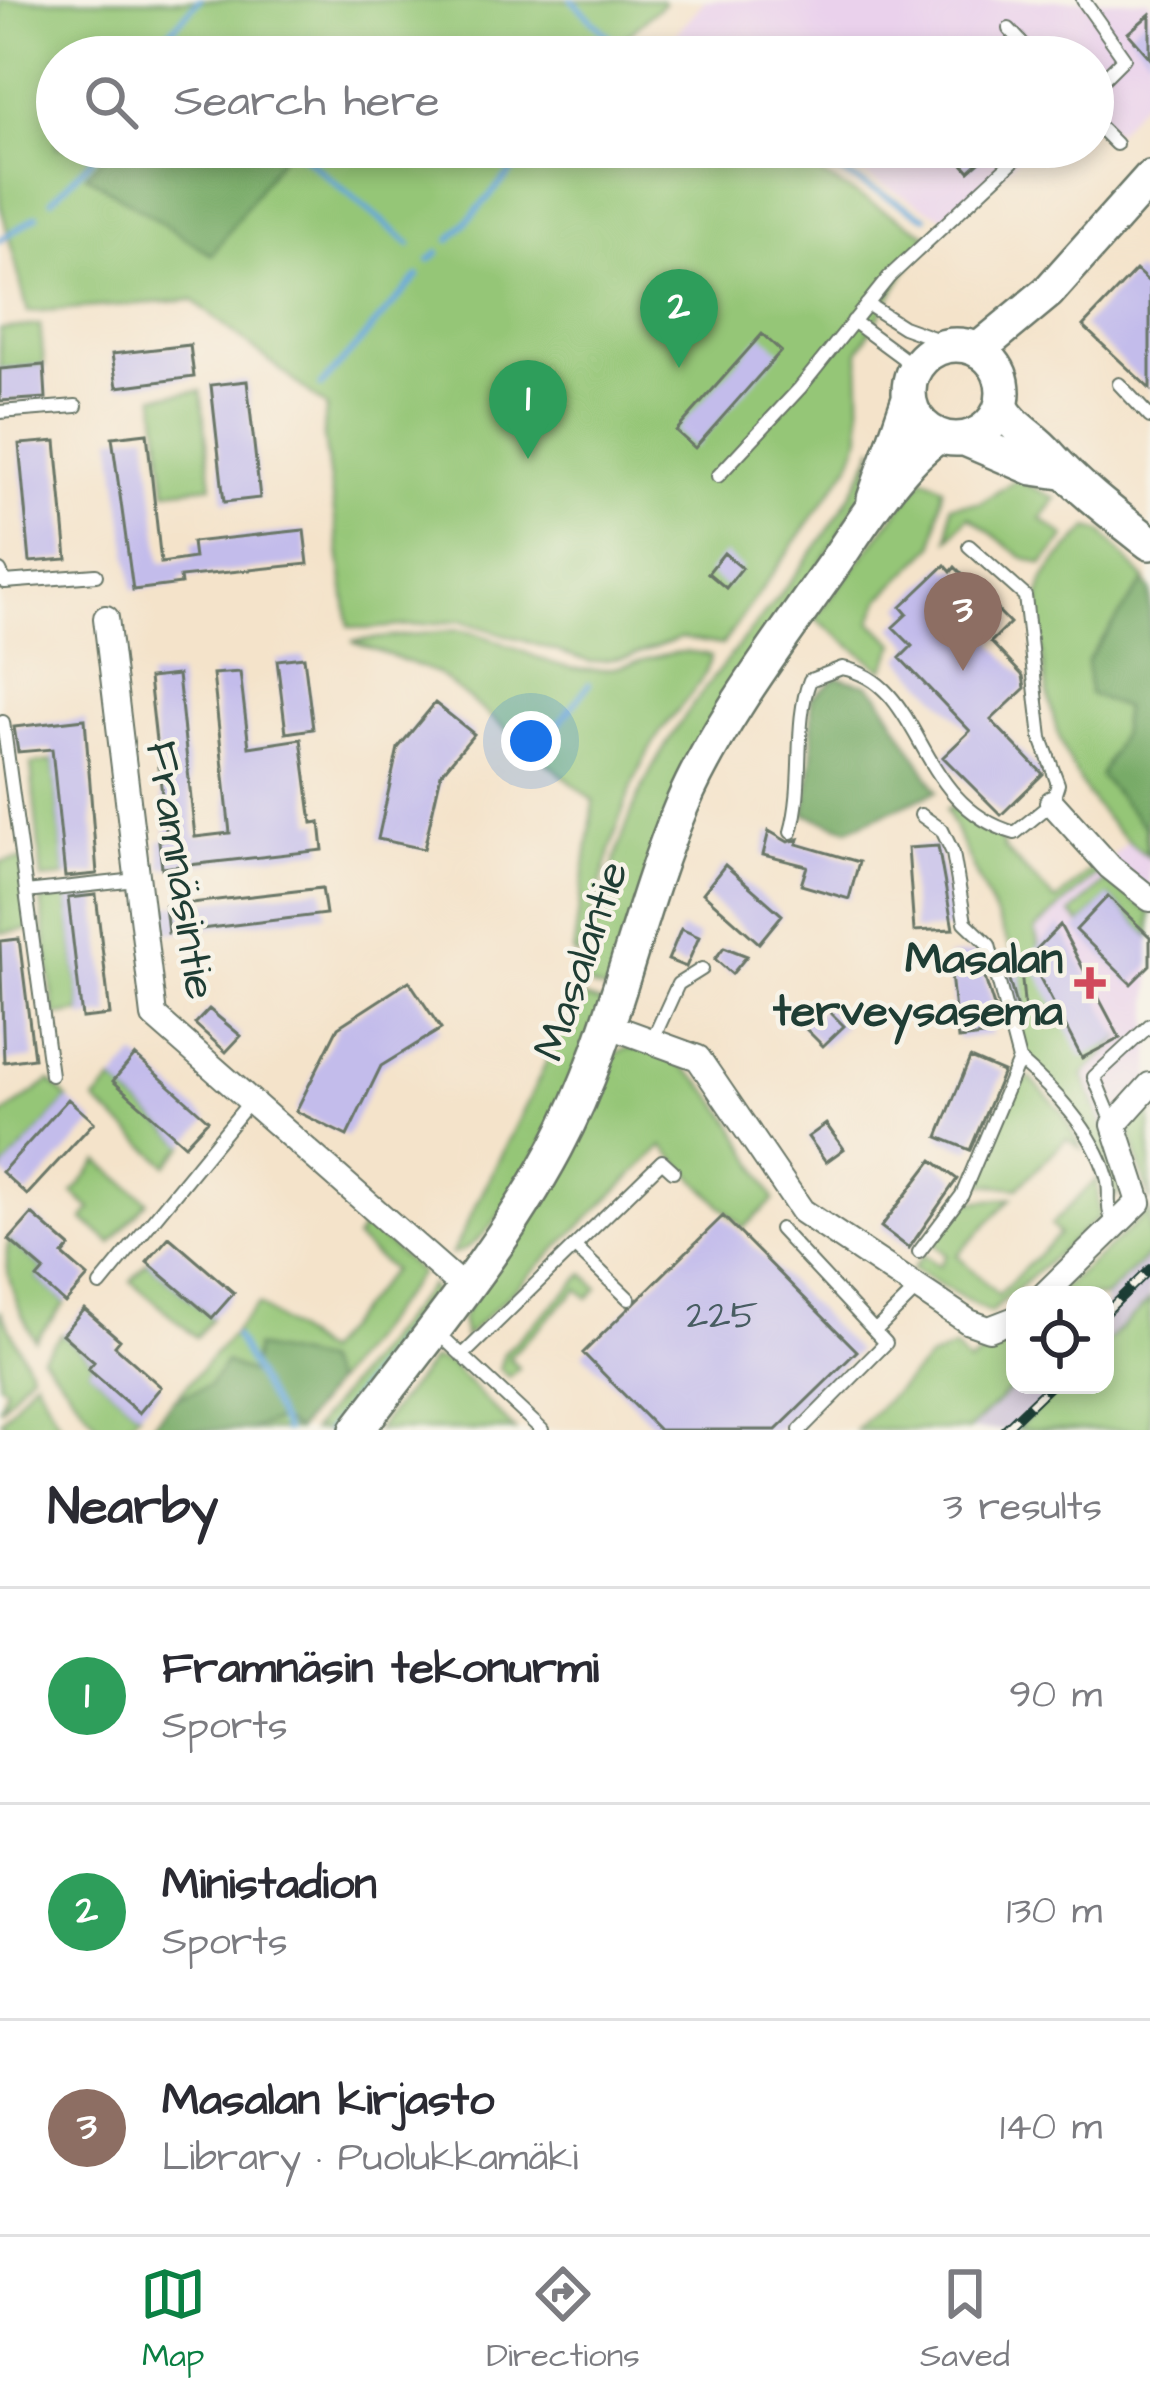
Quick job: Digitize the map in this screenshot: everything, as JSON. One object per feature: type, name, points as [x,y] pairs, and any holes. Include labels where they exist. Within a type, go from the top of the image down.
[{"type":"street","points":[[983,369],[1041,321],[1048,292],[1150,178]]},
{"type":"street","points":[[983,369],[924,357],[910,387],[914,415],[952,438],[1034,468],[1061,472]]},
{"type":"street","points":[[952,438],[984,431],[983,369]]},
{"type":"street","points":[[983,369],[1010,423],[1046,451],[1061,472],[1150,543]]},
{"type":"street","name":"Masalantie","points":[[870,510],[910,387]]},
{"type":"street","name":"Masalantie","points":[[357,1430],[465,1289],[556,1148],[610,1026],[687,794],[870,510],[926,445],[952,438]]},
{"type":"street","name":"Framnäsintie","points":[[106,618],[154,1016],[248,1104],[465,1289]]},
{"type":"street","points":[[1052,803],[1110,867],[1150,898]]},
{"type":"street","points":[[610,1026],[698,1058],[802,1211],[915,1291],[988,1329],[1006,1322]]},
{"type":"street","points":[[1053,1286],[1139,1202],[1114,1125],[1150,1085]]},
{"type":"lane","points":[[1083,0],[1108,36]]},
{"type":"lane","points":[[1009,29],[1016,36]]},
{"type":"lane","points":[[1114,44],[1124,58],[1114,68]]},
{"type":"lane","points":[[718,476],[867,304],[1006,168]]},
{"type":"lane","points":[[867,304],[983,369]]},
{"type":"lane","points":[[853,321],[903,358],[910,387]]},
{"type":"lane","points":[[1119,384],[1150,418]]},
{"type":"lane","points":[[0,412],[76,406]]},
{"type":"lane","points":[[791,832],[800,799],[803,697],[810,680],[842,668],[886,687],[944,787],[976,818],[1015,833],[1052,803],[1058,784],[1041,738],[1025,596],[969,546]]},
{"type":"lane","points":[[0,571],[5,582],[96,575]]},
{"type":"lane","points":[[3,722],[51,1075]]},
{"type":"lane","points":[[922,815],[942,830],[953,853],[965,922],[988,945],[1019,1060],[1077,1118],[1107,1178],[1109,1215],[1115,1225]]},
{"type":"lane","points":[[26,892],[136,880]]},
{"type":"lane","points":[[652,1039],[678,984],[702,968]]},
{"type":"lane","points":[[1114,1125],[1094,1077],[1150,1024]]},
{"type":"lane","points":[[919,1252],[962,1195],[1019,1060]]},
{"type":"lane","points":[[100,1285],[248,1104]]},
{"type":"lane","points":[[462,1356],[662,1161],[674,1171]]},
{"type":"lane","points":[[780,1228],[886,1343],[800,1430]]},
{"type":"lane","points":[[574,1246],[629,1299]]},
{"type":"lane","points":[[875,1330],[915,1291]]},
{"type":"lane","points":[[434,1329],[542,1430]]},
{"type":"shaded area","points":[[705,0],[1150,0],[1150,93],[1114,131],[1114,36],[674,36]]},
{"type":"shaded area","points":[[851,168],[1008,168],[950,221]]},
{"type":"shaded area","name":"Masalan terveysasema","points":[[1127,842],[1150,858],[1150,1130],[1143,1137],[1106,1140],[1015,952]]},
{"type":"shaded area","points":[[1150,1253],[1150,1300],[1114,1335],[1114,1288]]},
{"type":"shaded area","points":[[1006,1394],[1054,1394],[1016,1430],[968,1430]]},
{"type":"green space","points":[[0,0],[661,0],[664,3],[627,36],[36,36],[36,168],[809,168],[928,235],[859,350],[861,436],[849,466],[722,645],[681,638],[628,657],[591,662],[462,621],[365,629],[349,626],[323,429],[327,407],[193,300],[28,312],[0,202]]},
{"type":"green space","points":[[93,168],[274,168],[212,255],[86,175]]},
{"type":"green space","points":[[40,325],[44,365],[0,369],[0,329]]},
{"type":"green space","points":[[201,391],[212,486],[166,491],[155,396]]},
{"type":"green space","points":[[875,446],[866,485],[836,540],[712,727],[609,992],[590,986],[583,975],[623,836],[645,782],[684,717],[829,528]]},
{"type":"green space","points":[[924,477],[943,487],[934,545],[881,598],[871,622],[896,644],[883,670],[815,618]]},
{"type":"green space","points":[[1016,480],[1056,498],[1041,519],[1066,537],[1043,564],[1022,557],[969,516],[949,539],[951,505],[980,503]]},
{"type":"green space","points":[[1089,528],[1102,532],[1145,580],[1087,661],[1124,708],[1120,736],[1101,776],[1145,827],[1150,858],[1126,839],[1089,796],[1063,745],[1047,690],[1039,622],[1042,585]]},
{"type":"green space","points":[[1145,580],[1150,592],[1147,856],[1145,827],[1100,776],[1120,736],[1124,708],[1089,694],[1087,661]]},
{"type":"green space","points":[[458,630],[574,669],[607,669],[681,652],[711,656],[697,687],[644,760],[621,815],[577,957],[573,953],[594,801],[437,673],[352,641]]},
{"type":"green space","points":[[837,677],[867,684],[879,695],[937,791],[848,829],[805,814],[813,753],[811,698]]},
{"type":"green space","points":[[53,761],[65,877],[42,879],[31,764]]},
{"type":"green space","points":[[952,807],[1000,835],[1004,849],[1056,901],[1094,867],[1098,874],[1035,930],[1039,947],[1120,1038],[1083,1075],[1125,1183],[1116,1198],[1086,1129],[1018,1040],[1013,1022],[1027,1015],[1018,964],[946,810]]},
{"type":"green space","points":[[22,859],[31,929],[0,933],[0,862]]},
{"type":"green space","points":[[1106,881],[1150,912],[1150,937],[1109,897],[1081,924],[1071,914]]},
{"type":"green space","points":[[68,897],[81,1012],[55,1016],[41,900]]},
{"type":"green space","points":[[574,995],[604,1004],[542,1146],[497,1218],[475,1242],[452,1254],[539,1079]]},
{"type":"green space","points":[[627,1048],[654,1052],[678,1063],[699,1081],[734,1126],[774,1200],[743,1228],[663,1146],[465,1337],[461,1318],[592,1105],[615,1054]]},
{"type":"green space","points":[[1030,1078],[1062,1112],[1082,1149],[1066,1139],[1018,1188],[976,1183],[1014,1088]]},
{"type":"green space","points":[[50,1081],[68,1099],[2,1172],[0,1117]]},
{"type":"green space","points":[[113,1081],[185,1145],[167,1165],[95,1101]]},
{"type":"green space","points":[[1150,1096],[1150,1202],[1128,1124]]},
{"type":"green space","points":[[99,1161],[147,1201],[111,1243],[83,1219],[91,1209],[73,1193]]},
{"type":"green space","points":[[1097,1179],[1099,1217],[1021,1286],[1007,1286],[1059,1234],[1051,1225]]},
{"type":"green space","points":[[1012,1198],[957,1255],[998,1295],[1006,1287],[1006,1299],[990,1313],[912,1269],[923,1255],[939,1266],[946,1255],[933,1243],[966,1202]]},
{"type":"green space","points":[[1150,1211],[1150,1253],[1114,1288],[1065,1286]]},
{"type":"green space","points":[[363,1227],[369,1227],[420,1273],[297,1430],[148,1430],[258,1304],[323,1353],[392,1270],[356,1239]]},
{"type":"green space","points":[[9,1240],[44,1270],[37,1278],[65,1303],[35,1340],[9,1277]]},
{"type":"green space","points":[[147,1262],[212,1318],[196,1337],[131,1281]]},
{"type":"green space","points":[[584,1274],[598,1288],[588,1298],[578,1289],[509,1357],[519,1368],[509,1377],[499,1369],[504,1353]]},
{"type":"green space","points":[[430,1285],[435,1299],[429,1314],[343,1430],[312,1430]]},
{"type":"green space","points":[[1150,1300],[1150,1430],[1016,1430],[1054,1394],[1114,1394],[1114,1335]]},
{"type":"green space","points":[[0,1310],[31,1371],[0,1409],[6,1388],[0,1383]]},
{"type":"green space","points":[[62,1334],[94,1362],[89,1369],[139,1413],[124,1430],[102,1430],[42,1356]]},
{"type":"green space","points":[[1006,1337],[1006,1394],[968,1430],[856,1430],[929,1359],[954,1348],[969,1364]]},
{"type":"green space","points":[[255,1347],[322,1361],[333,1383],[297,1430],[279,1420],[247,1430],[148,1430],[174,1399],[209,1386],[225,1362],[251,1373]]},
{"type":"green space","points":[[433,1359],[450,1364],[515,1430],[376,1430]]},
{"type":"green space","points":[[35,1378],[63,1430],[11,1430],[1,1421]]},
{"type":"building","points":[[1150,14],[1150,58],[1128,33]]},
{"type":"building","points":[[1136,270],[1150,283],[1150,389],[1083,326]]},
{"type":"building","points":[[762,334],[781,351],[695,448],[676,431]]},
{"type":"building","points":[[190,345],[194,377],[117,387],[112,354]]},
{"type":"building","points":[[44,365],[46,398],[0,401],[0,369]]},
{"type":"building","points":[[247,381],[260,498],[224,502],[211,385]]},
{"type":"building","points":[[147,433],[161,563],[194,558],[192,542],[304,530],[308,564],[180,577],[181,584],[133,590],[112,437]]},
{"type":"building","points":[[56,441],[67,559],[30,562],[19,444]]},
{"type":"building","points":[[724,553],[742,568],[726,588],[708,573]]},
{"type":"building","points":[[945,565],[951,572],[955,567],[1010,623],[991,642],[1023,676],[1025,688],[991,720],[1043,774],[1001,815],[943,757],[970,731],[900,658],[912,646],[893,627],[907,614],[901,607]]},
{"type":"building","points":[[304,657],[313,729],[286,733],[277,660]]},
{"type":"building","points":[[240,672],[249,747],[301,739],[312,823],[320,822],[323,850],[162,868],[159,841],[167,840],[149,678],[178,675],[195,837],[230,833],[213,674]]},
{"type":"building","points":[[435,703],[474,734],[441,774],[424,849],[378,839],[398,748]]},
{"type":"building","points":[[85,719],[97,874],[65,877],[52,749],[18,752],[14,727]]},
{"type":"building","points":[[769,831],[788,842],[799,839],[797,844],[859,862],[849,899],[801,885],[807,866],[763,855]]},
{"type":"building","points":[[938,846],[953,929],[914,931],[908,848]]},
{"type":"building","points":[[725,865],[782,915],[759,943],[703,893]]},
{"type":"building","points":[[322,888],[326,914],[168,933],[165,906]]},
{"type":"building","points":[[96,895],[110,1015],[82,1018],[68,898]]},
{"type":"building","points":[[1108,896],[1150,937],[1150,965],[1131,984],[1076,930]]},
{"type":"building","points":[[1060,925],[1120,1038],[1082,1058],[1029,957]]},
{"type":"building","points":[[681,929],[699,937],[686,967],[668,960]]},
{"type":"building","points":[[19,939],[34,1058],[4,1062],[0,941]]},
{"type":"building","points":[[724,947],[747,956],[732,974],[715,959]]},
{"type":"building","points":[[977,953],[997,1016],[989,1017],[991,1035],[958,1039],[949,956]]},
{"type":"building","points":[[1020,959],[1025,1013],[1018,1013],[1004,961]]},
{"type":"building","points":[[409,981],[441,1029],[381,1066],[347,1136],[296,1111],[338,1027]]},
{"type":"building","points":[[825,1007],[844,1026],[823,1046],[799,1022],[812,1009],[818,1014]]},
{"type":"building","points":[[209,1009],[241,1036],[226,1052],[195,1024]]},
{"type":"building","points":[[135,1055],[208,1120],[185,1145],[113,1081]]},
{"type":"building","points":[[970,1058],[1003,1072],[970,1150],[938,1137]]},
{"type":"building","points":[[68,1099],[94,1122],[27,1195],[2,1172]]},
{"type":"building","points":[[826,1124],[844,1149],[826,1162],[808,1137]]},
{"type":"building","points":[[932,1160],[957,1179],[909,1248],[881,1227]]},
{"type":"building","points":[[32,1214],[70,1247],[63,1255],[88,1277],[65,1303],[37,1278],[44,1270],[9,1240]]},
{"type":"building","points":[[723,1216],[857,1351],[776,1430],[659,1430],[583,1353]]},
{"type":"building","points":[[169,1237],[234,1293],[212,1318],[147,1262]]},
{"type":"building","points":[[84,1309],[120,1340],[115,1346],[161,1387],[139,1413],[88,1369],[94,1362],[62,1334]]},
{"type":"waterway","points":[[166,36],[199,0]]},
{"type":"waterway","points":[[572,0],[608,36]]},
{"type":"waterway","points":[[52,200],[83,168]]},
{"type":"waterway","points":[[318,168],[410,244]]},
{"type":"waterway","points":[[450,240],[515,168]]},
{"type":"waterway","points":[[833,168],[925,217]]},
{"type":"waterway","points":[[0,240],[37,216]]},
{"type":"waterway","points":[[429,260],[438,253]]},
{"type":"waterway","points":[[321,386],[418,276]]},
{"type":"waterway","points":[[537,753],[589,684]]},
{"type":"waterway","points":[[329,1430],[410,1324]]},
{"type":"waterway","points":[[235,1336],[285,1430]]},
{"type":"railway","points":[[1114,1304],[1150,1269]]},
{"type":"railway","points":[[1004,1430],[1042,1394]]},
{"type":"place","name":"Ministadion","points":[[679,368]]},
{"type":"place","name":"Framnäsin tekonurmi","points":[[528,459]]},
{"type":"place","name":"Masalan kirjasto","points":[[963,671]]},
{"type":"place","name":"Masalan terveysasema","points":[[1090,983]]}]
